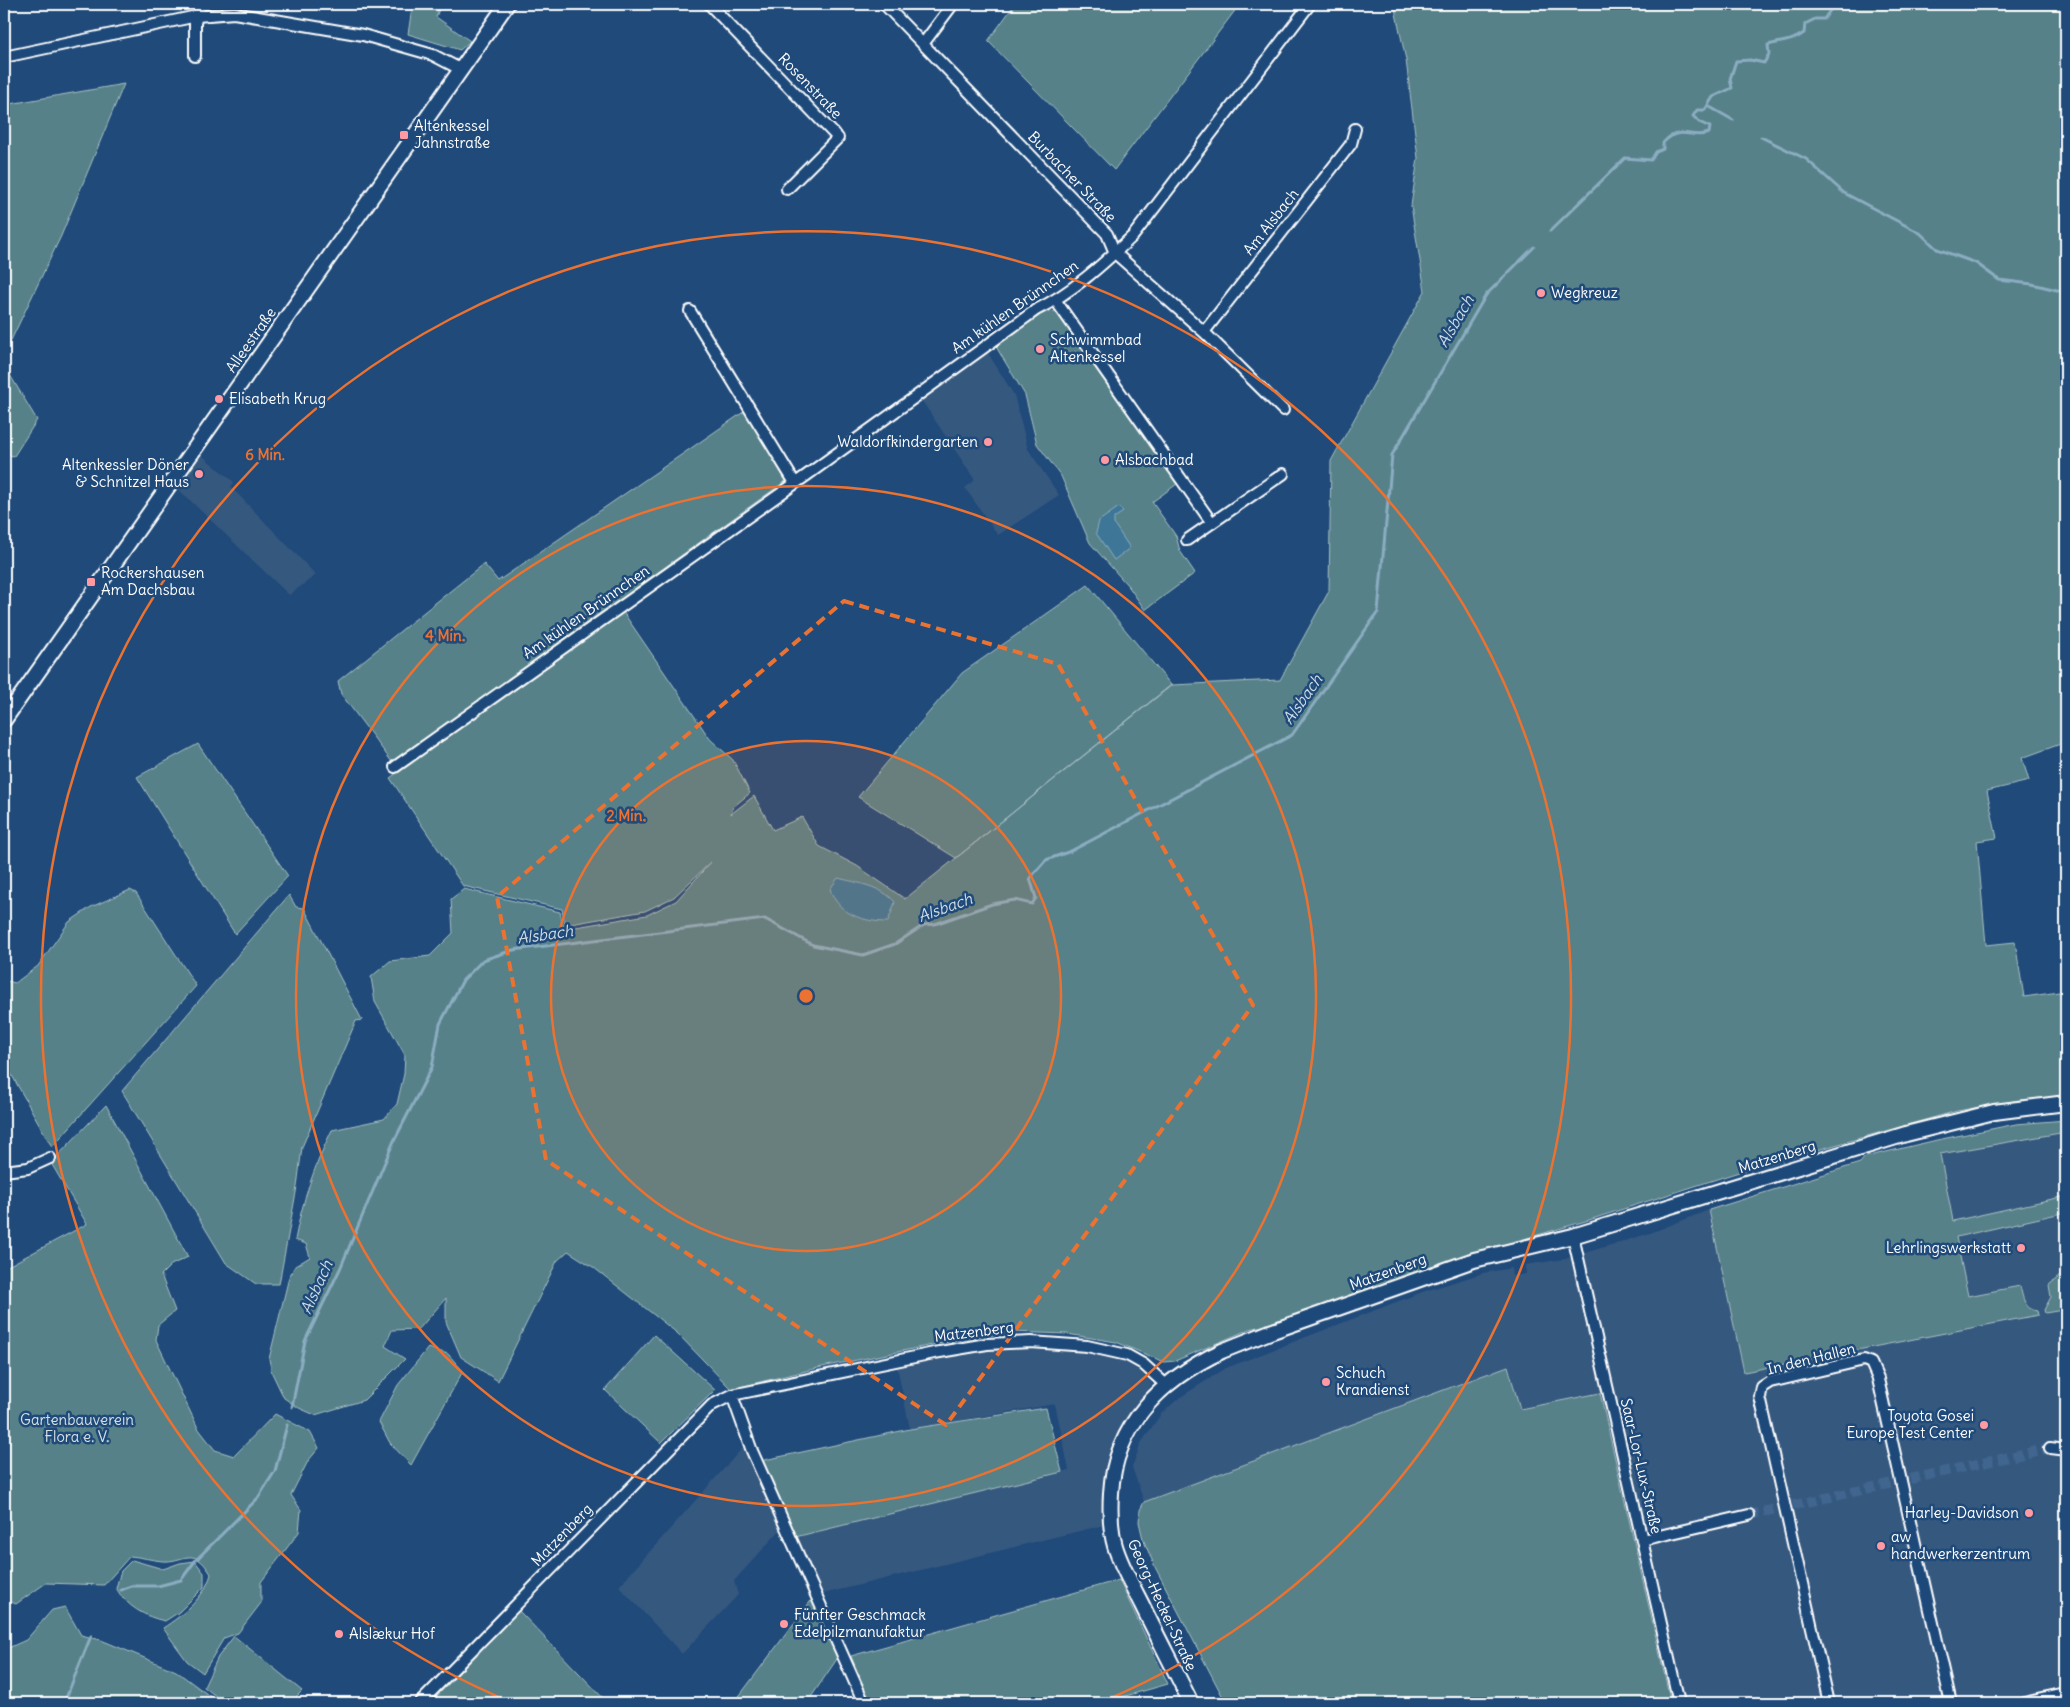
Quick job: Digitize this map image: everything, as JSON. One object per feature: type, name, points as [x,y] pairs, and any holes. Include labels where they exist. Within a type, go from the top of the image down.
[{"type":"street","points":[[194,56],[197,16],[200,4]]},
{"type":"street","name":"Alleestraße","points":[[4,720],[460,69],[508,4]]},
{"type":"street","name":"Rosenstraße","points":[[709,4],[838,138],[787,189]]},
{"type":"street","name":"Burbacher Straße","points":[[884,4],[1107,234],[1115,253],[1204,332],[1283,410]]},
{"type":"street","points":[[923,44],[953,4]]},
{"type":"street","name":"Am kühlen Brünnchen","points":[[395,766],[796,483],[1028,315],[1056,300],[1115,253],[1133,236],[1310,4]]},
{"type":"street","points":[[4,57],[197,16],[234,13],[363,35],[433,54],[460,69]]},
{"type":"street","name":"Am Alsbach","points":[[1204,332],[1351,144],[1355,129]]},
{"type":"street","points":[[1056,300],[1212,523]]},
{"type":"street","points":[[690,311],[796,483]]},
{"type":"street","points":[[1187,540],[1283,474]]},
{"type":"street","name":"Matzenberg","points":[[420,1703],[706,1411],[732,1395],[934,1353],[987,1344],[1032,1342],[1087,1346],[1127,1355],[1143,1364],[1166,1385],[1202,1361],[1270,1332],[1445,1268],[1573,1236],[1900,1136],[1994,1112],[2066,1103]]},
{"type":"street","points":[[4,1171],[28,1168],[50,1158]]},
{"type":"street","name":"Saar-Lor-Lux-Straße","points":[[1573,1236],[1679,1703]]},
{"type":"street","name":"In den Hallen","points":[[1829,1703],[1760,1397],[1762,1388],[1770,1382],[1864,1360],[1871,1363],[1878,1379],[1951,1703]]},
{"type":"street","name":"Georg-Heckel-Straße","points":[[1166,1385],[1139,1412],[1121,1445],[1112,1473],[1110,1503],[1112,1533],[1120,1561],[1191,1703]]},
{"type":"street","points":[[732,1395],[752,1451],[864,1703]]},
{"type":"street","points":[[2050,1448],[2066,1450]]},
{"type":"street","points":[[1642,1540],[1749,1515]]},
{"type":"street","points":[[2025,1703],[2066,1694]]},
{"type":"highlighted area","points":[[844,601],[1058,664],[1253,1005],[946,1425],[546,1160],[497,897]]},
{"type":"shaded area","name":"Waldorfkindergarten","points":[[985,348],[1014,395],[1028,449],[1059,495],[998,535],[965,488],[975,480],[920,398]]},
{"type":"shaded area","points":[[199,453],[234,482],[231,487],[316,575],[289,595],[175,486]]},
{"type":"shaded area","points":[[1119,507],[1123,512],[1114,518],[1114,524],[1130,548],[1114,560],[1096,533],[1099,521]]},
{"type":"shaded area","points":[[838,878],[869,886],[883,892],[895,902],[888,922],[861,918],[839,905],[830,889]]},
{"type":"shaded area","points":[[2066,1132],[2066,1271],[2049,1285],[2051,1297],[2045,1313],[2063,1310],[2066,1315],[2066,1703],[1671,1703],[1600,1393],[1519,1409],[1508,1366],[1144,1502],[1132,1467],[1141,1443],[1161,1414],[1179,1398],[1226,1368],[1422,1292],[1483,1273],[1511,1268],[1512,1276],[1526,1274],[1525,1265],[1565,1259],[1650,1233],[1709,1210],[1744,1372],[1973,1327],[2030,1310],[2024,1303],[2020,1287],[1968,1297],[1939,1153]]},
{"type":"shaded area","points":[[1004,1347],[1066,1349],[1123,1361],[1141,1372],[1152,1384],[1130,1416],[1108,1463],[1104,1525],[823,1594],[795,1537],[1069,1470],[1055,1404],[910,1429],[897,1366]]},
{"type":"shaded area","points":[[745,1445],[782,1528],[734,1581],[738,1595],[682,1654],[619,1586]]},
{"type":"green space","points":[[389,4],[441,4],[436,17],[470,41],[460,50],[408,34],[412,8]]},
{"type":"green space","points":[[1015,4],[1240,4],[1114,170],[988,41]]},
{"type":"green space","points":[[1394,4],[2066,4],[2066,742],[2022,758],[2029,781],[1987,791],[1997,838],[1977,841],[1986,945],[2015,942],[2024,997],[2066,991],[2066,1097],[2019,1100],[1957,1111],[1742,1171],[1589,1220],[1438,1264],[1283,1321],[1250,1329],[1175,1361],[1164,1362],[1116,1342],[1067,1334],[1011,1332],[942,1343],[822,1367],[731,1389],[677,1333],[593,1267],[568,1251],[557,1261],[498,1381],[461,1357],[446,1322],[446,1298],[419,1329],[392,1330],[385,1346],[405,1359],[364,1400],[315,1415],[299,1408],[284,1398],[272,1373],[269,1359],[289,1277],[295,1266],[310,1257],[306,1244],[295,1240],[305,1197],[320,1156],[332,1130],[384,1119],[397,1104],[404,1074],[405,1055],[375,1002],[371,977],[390,961],[430,956],[453,933],[451,899],[464,889],[560,912],[564,929],[647,915],[676,901],[711,862],[674,897],[645,911],[565,925],[562,909],[463,886],[390,778],[621,609],[710,739],[733,760],[750,793],[733,807],[731,814],[754,796],[773,830],[802,817],[819,846],[857,866],[905,899],[1172,685],[1280,680],[1329,591],[1331,461],[1425,291],[1411,206],[1418,158],[1406,60]]},
{"type":"green space","points":[[124,84],[61,236],[4,355],[4,105]]},
{"type":"green space","name":"Alsbachbad","points":[[1048,310],[1058,313],[1177,484],[1152,502],[1176,536],[1180,551],[1195,573],[1145,610],[1129,587],[1090,543],[1061,476],[1037,444],[1025,395],[995,345],[1038,312]]},
{"type":"green space","points":[[4,365],[37,420],[14,456],[4,454]]},
{"type":"green space","points":[[745,411],[787,480],[392,762],[341,694],[338,681],[484,564],[498,581]]},
{"type":"green space","points":[[1088,585],[1171,685],[956,858],[858,797],[962,673]]},
{"type":"green space","points":[[198,744],[288,876],[235,934],[137,777]]},
{"type":"green space","points":[[130,890],[136,893],[196,986],[52,1147],[4,1061],[4,980],[15,983],[38,966],[69,922],[91,907]]},
{"type":"green space","points":[[289,895],[296,907],[304,908],[362,1020],[356,1021],[302,1147],[297,1187],[279,1284],[256,1284],[226,1263],[122,1091]]},
{"type":"green space","name":"Gartenbauverein Flora e. V.","points":[[106,1105],[188,1257],[171,1265],[161,1275],[175,1311],[158,1325],[156,1340],[198,1428],[215,1450],[234,1456],[275,1414],[310,1432],[319,1448],[308,1461],[291,1495],[301,1510],[299,1532],[261,1582],[261,1603],[238,1633],[224,1638],[203,1673],[187,1661],[163,1628],[192,1605],[208,1582],[211,1574],[205,1565],[193,1557],[162,1561],[130,1556],[104,1585],[46,1583],[16,1604],[4,1599],[4,1268],[87,1224],[51,1163]]},
{"type":"green space","points":[[2066,1120],[2066,1132],[1940,1154],[1953,1221],[2066,1196],[2066,1212],[1956,1237],[1968,1296],[2020,1286],[2025,1302],[2029,1308],[2037,1311],[2038,1315],[1744,1372],[1709,1210],[1860,1163],[1865,1157],[2016,1124]]},
{"type":"green space","points":[[2066,1271],[2066,1323],[2063,1310],[2045,1313],[2044,1310],[2051,1297],[2049,1285]]},
{"type":"green space","points":[[654,1335],[715,1390],[661,1443],[605,1390]]},
{"type":"green space","points":[[428,1348],[448,1354],[463,1371],[411,1465],[390,1443],[379,1422],[398,1385]]},
{"type":"green space","points":[[1508,1366],[1520,1409],[1600,1393],[1671,1703],[1226,1703],[1155,1567],[1143,1539],[1139,1522],[1140,1510],[1144,1502]]},
{"type":"green space","points":[[1046,1408],[1062,1472],[795,1537],[760,1461],[910,1429]]},
{"type":"green space","points":[[132,1560],[163,1569],[180,1563],[195,1561],[204,1573],[204,1587],[179,1612],[165,1621],[150,1617],[137,1610],[125,1600],[116,1588],[121,1571]]},
{"type":"green space","points":[[1119,1580],[1168,1684],[1101,1703],[870,1703],[851,1656]]},
{"type":"green space","points":[[813,1598],[839,1656],[807,1703],[734,1703]]},
{"type":"green space","points":[[65,1607],[81,1635],[101,1640],[176,1671],[219,1703],[4,1703],[4,1647],[6,1649],[26,1640],[52,1610]]},
{"type":"green space","points":[[519,1611],[608,1703],[430,1703]]},
{"type":"green space","points":[[234,1636],[302,1691],[290,1703],[225,1703],[204,1687],[218,1657]]},
{"type":"waterway","name":"Alsbach","points":[[1550,231],[1625,158],[1651,160],[1656,152],[1663,149],[1663,143],[1675,134],[1703,135],[1709,133],[1710,127],[1699,122],[1693,116],[1697,110],[1705,110],[1713,97],[1732,88],[1730,79],[1736,61],[1750,60],[1764,63],[1769,54],[1768,45],[1800,36],[1804,33],[1805,24],[1815,19],[1824,19],[1831,9],[1845,4]]},
{"type":"waterway","points":[[1708,106],[1733,120]]},
{"type":"waterway","points":[[1761,137],[1806,159],[1844,193],[1920,233],[1937,249],[1976,263],[1999,280],[2032,284],[2065,292]]},
{"type":"waterway","name":"Alsbach","points":[[292,1407],[305,1341],[340,1269],[393,1143],[432,1067],[440,1024],[463,980],[483,960],[513,950],[765,919],[813,945],[863,955],[895,944],[924,925],[935,924],[992,904],[1015,900],[1032,904],[1036,898],[1030,878],[1046,860],[1071,851],[1292,735],[1378,612],[1392,455],[1486,295],[1534,247]]},
{"type":"waterway","name":"Alsbach","points":[[121,1590],[131,1586],[158,1586],[181,1580],[195,1561],[258,1498],[275,1471],[287,1425]]},
{"type":"waterway","name":"Alsbach","points":[[64,1703],[91,1636]]},
{"type":"tunnel","points":[[1749,1515],[2050,1448]]},
{"type":"place","name":"Altenkessel Jahnstraße","points":[[404,135]]},
{"type":"place","name":"Wegkreuz","points":[[1541,293]]},
{"type":"place","name":"Schwimmbad Altenkessel","points":[[1040,349]]},
{"type":"place","name":"Elisabeth Krug","points":[[219,399]]},
{"type":"place","name":"Waldorfkindergarten","points":[[988,442]]},
{"type":"place","name":"Alsbachbad","points":[[1105,460]]},
{"type":"place","name":"Altenkessler Döner & Schnitzel Haus","points":[[199,474]]},
{"type":"place","name":"Rockershausen Am Dachsbau","points":[[91,582]]},
{"type":"place","name":"Lehrlingswerkstatt","points":[[2021,1248]]},
{"type":"place","name":"Schuch Krandienst","points":[[1326,1382]]},
{"type":"place","name":"Toyota Gosei Europe Test Center","points":[[1984,1425]]},
{"type":"place","name":"Harley-Davidson","points":[[2029,1513]]},
{"type":"place","name":"aw handwerkerzentrum","points":[[1881,1546]]},
{"type":"place","name":"Fünfter Geschmack Edelpilzmanufaktur","points":[[784,1624]]},
{"type":"place","name":"Alslækur Hof","points":[[339,1634]]}]
